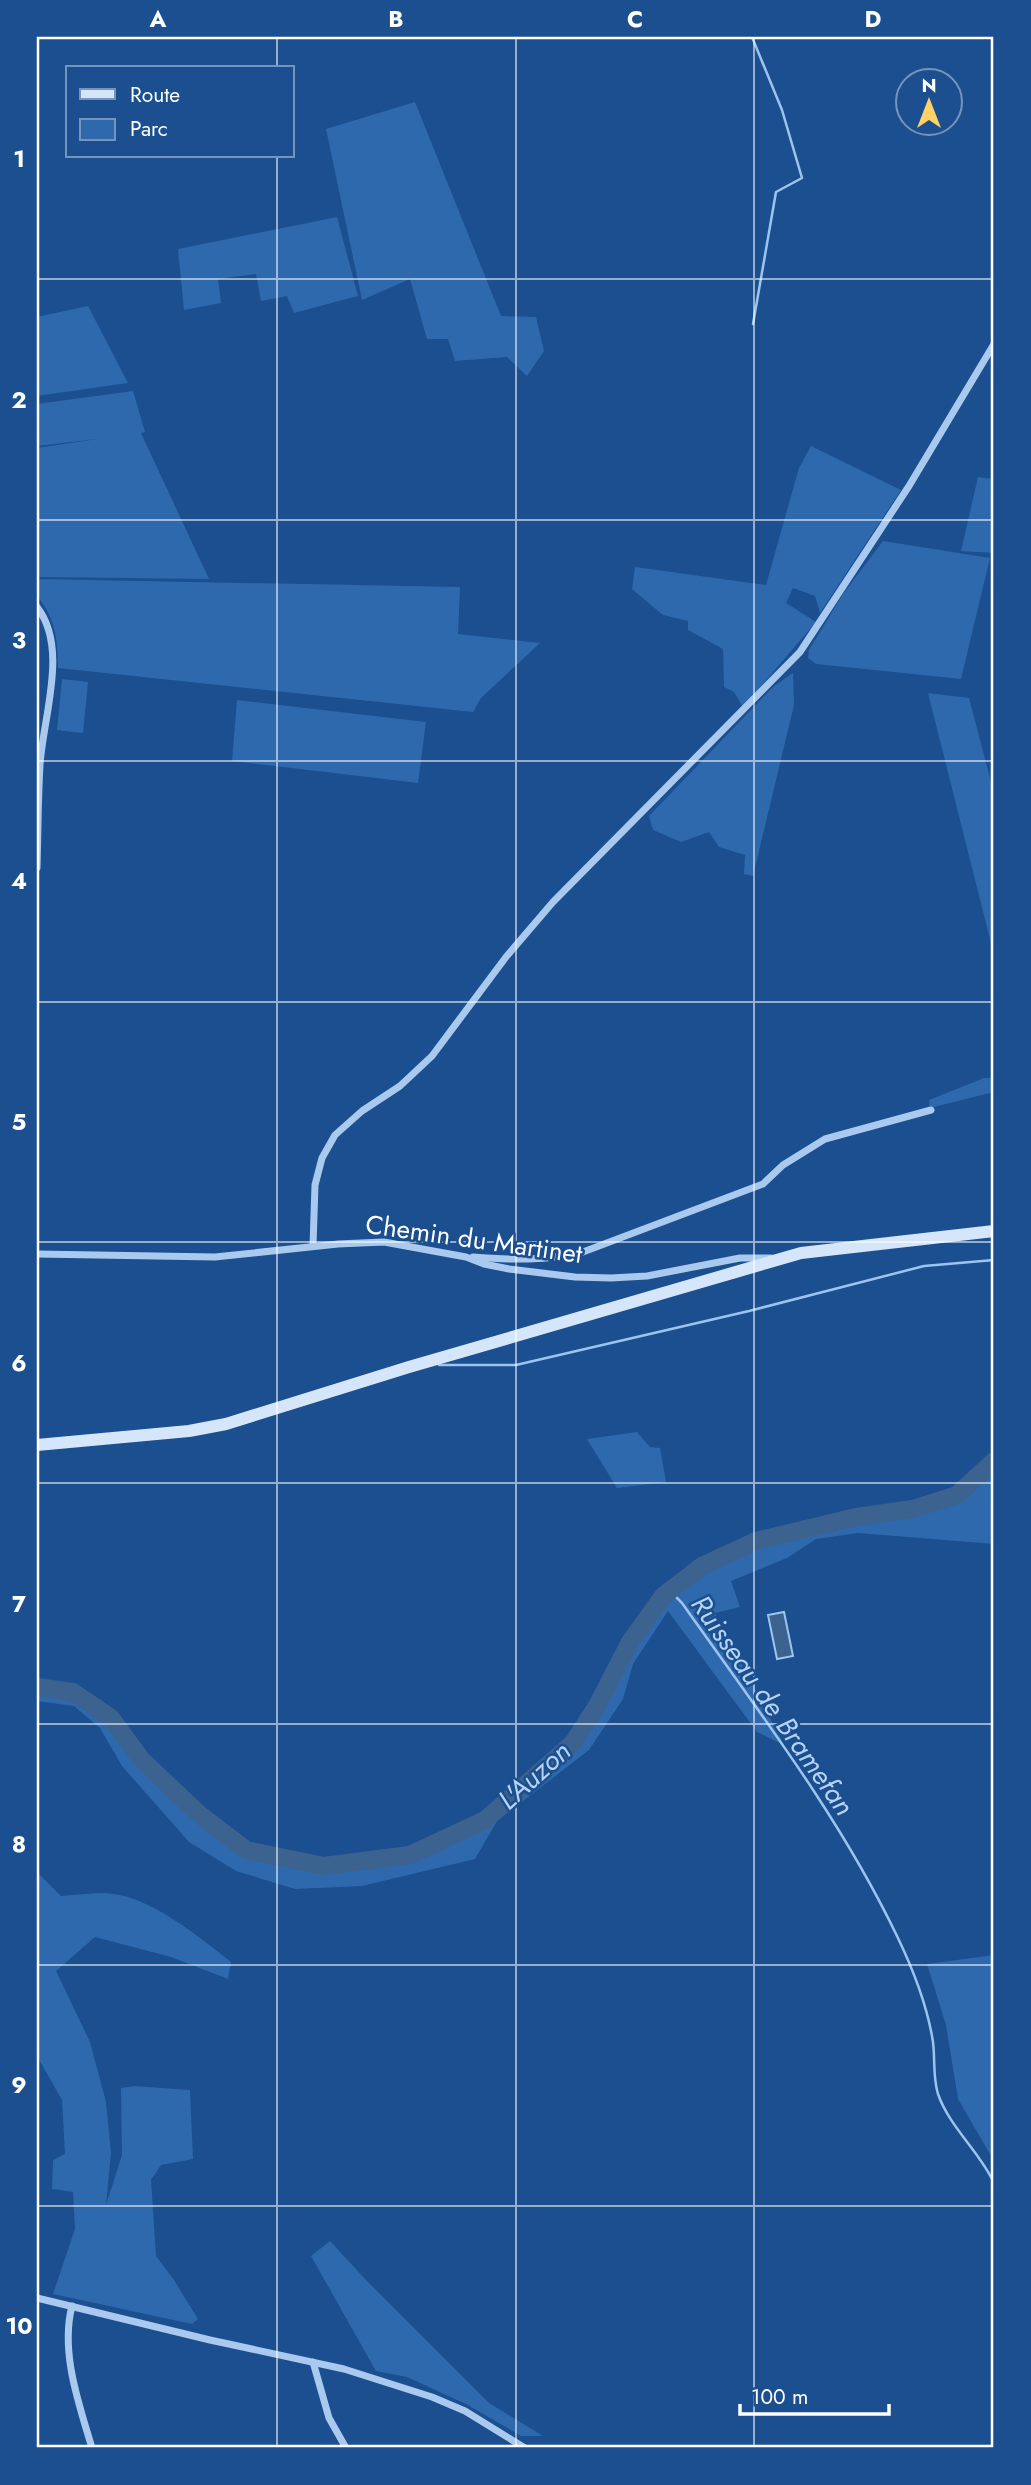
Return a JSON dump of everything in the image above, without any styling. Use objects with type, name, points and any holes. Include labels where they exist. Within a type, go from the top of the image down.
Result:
[{"type":"main road","points":[[37,1445],[189,1431],[226,1424],[409,1367],[778,1259],[828,1249],[994,1231]]},
{"type":"street","points":[[313,1246],[315,1185],[321,1158],[335,1135],[362,1111],[400,1086],[432,1056],[506,957],[552,902],[800,652],[909,486],[994,344]]},
{"type":"street","points":[[37,607],[50,630],[53,653],[40,765],[37,869]]},
{"type":"street","points":[[466,1257],[540,1259],[583,1252],[763,1184],[783,1165],[825,1139],[930,1110]]},
{"type":"street","name":"Chemin du Martinet","points":[[37,1254],[215,1256],[384,1242],[466,1257],[484,1265],[575,1277],[647,1276],[740,1258],[778,1259]]},
{"type":"street","points":[[37,2298],[344,2369],[432,2396],[465,2411],[525,2448]]},
{"type":"street","points":[[72,2306],[67,2342],[92,2448]]},
{"type":"street","points":[[313,2362],[329,2418],[346,2448]]},
{"type":"green space","points":[[415,102],[501,316],[536,317],[544,351],[527,376],[507,357],[455,361],[448,339],[427,339],[410,279],[362,300],[326,129]]},
{"type":"green space","points":[[337,217],[358,296],[294,313],[287,296],[261,301],[256,274],[218,279],[221,303],[184,310],[178,249]]},
{"type":"green space","points":[[88,306],[128,383],[37,396],[37,317]]},
{"type":"green space","points":[[133,391],[145,432],[141,433],[209,579],[37,577],[37,448],[97,439],[37,446],[37,404]]},
{"type":"green space","points":[[811,446],[901,490],[820,613],[815,596],[793,588],[786,603],[816,622],[743,707],[734,692],[724,687],[723,649],[688,630],[688,621],[663,615],[632,589],[635,567],[766,585],[799,468]]},
{"type":"green space","points":[[978,477],[994,479],[994,553],[961,551]]},
{"type":"green space","points":[[883,541],[990,558],[961,679],[816,664],[808,658],[809,650],[843,594]]},
{"type":"green space","points":[[37,579],[460,587],[458,634],[540,643],[481,698],[473,712],[58,668],[55,631],[39,598]]},
{"type":"green space","points":[[793,673],[794,705],[753,876],[744,874],[745,855],[719,847],[709,832],[681,842],[653,830],[649,816],[773,687]]},
{"type":"green space","points":[[62,679],[88,682],[83,733],[57,730]]},
{"type":"green space","points":[[928,693],[969,698],[994,793],[994,955]]},
{"type":"green space","points":[[237,700],[426,722],[418,783],[232,761]]},
{"type":"green space","points":[[984,1078],[994,1078],[994,1092],[930,1108],[929,1100]]},
{"type":"green space","points":[[637,1432],[650,1447],[660,1448],[666,1482],[617,1488],[587,1439]]},
{"type":"green space","points":[[994,1467],[994,1544],[858,1533],[816,1539],[787,1558],[731,1581],[740,1607],[715,1613],[784,1745],[757,1732],[668,1611],[633,1664],[623,1699],[589,1750],[497,1821],[475,1859],[362,1886],[295,1889],[236,1871],[189,1842],[122,1766],[100,1728],[74,1706],[37,1701],[37,1691],[72,1697],[107,1721],[141,1765],[199,1818],[246,1854],[324,1871],[411,1859],[487,1822],[576,1745],[600,1707],[633,1644],[666,1598],[706,1570],[758,1544],[858,1521],[913,1514],[957,1499]]},
{"type":"green space","points":[[37,1872],[61,1896],[104,1893],[121,1895],[155,1908],[231,1962],[228,1979],[171,1957],[95,1937],[56,1971],[90,2042],[106,2102],[111,2153],[106,2205],[122,2155],[121,2088],[134,2086],[190,2090],[193,2159],[161,2165],[151,2180],[156,2256],[198,2319],[192,2324],[53,2294],[75,2229],[73,2192],[52,2189],[53,2160],[65,2154],[62,2100],[37,2056]]},
{"type":"green space","points":[[994,1955],[994,2161],[958,2099],[946,2025],[927,1964]]},
{"type":"green space","points":[[330,2241],[489,2403],[543,2436],[521,2436],[466,2404],[407,2377],[376,2371],[311,2256]]},
{"type":"shaded area","points":[[784,1612],[793,1656],[777,1659],[768,1615]]},
{"type":"waterway","points":[[752,37],[782,110],[802,178],[776,192],[753,324]]},
{"type":"waterway","points":[[439,1365],[516,1365],[749,1311],[924,1266],[994,1260]]},
{"type":"waterway","name":"L'Auzon","points":[[37,1687],[73,1692],[111,1718],[142,1760],[199,1814],[246,1850],[324,1866],[410,1855],[485,1820],[573,1743],[598,1704],[630,1642],[663,1596],[702,1566],[756,1541],[856,1517],[913,1509],[957,1495],[994,1461]]},
{"type":"waterway","name":"Ruisseau de Bramefan","points":[[670,1591],[682,1603],[797,1766],[875,1892],[903,1948],[922,1998],[932,2036],[938,2094],[950,2118],[994,2183]]}]
